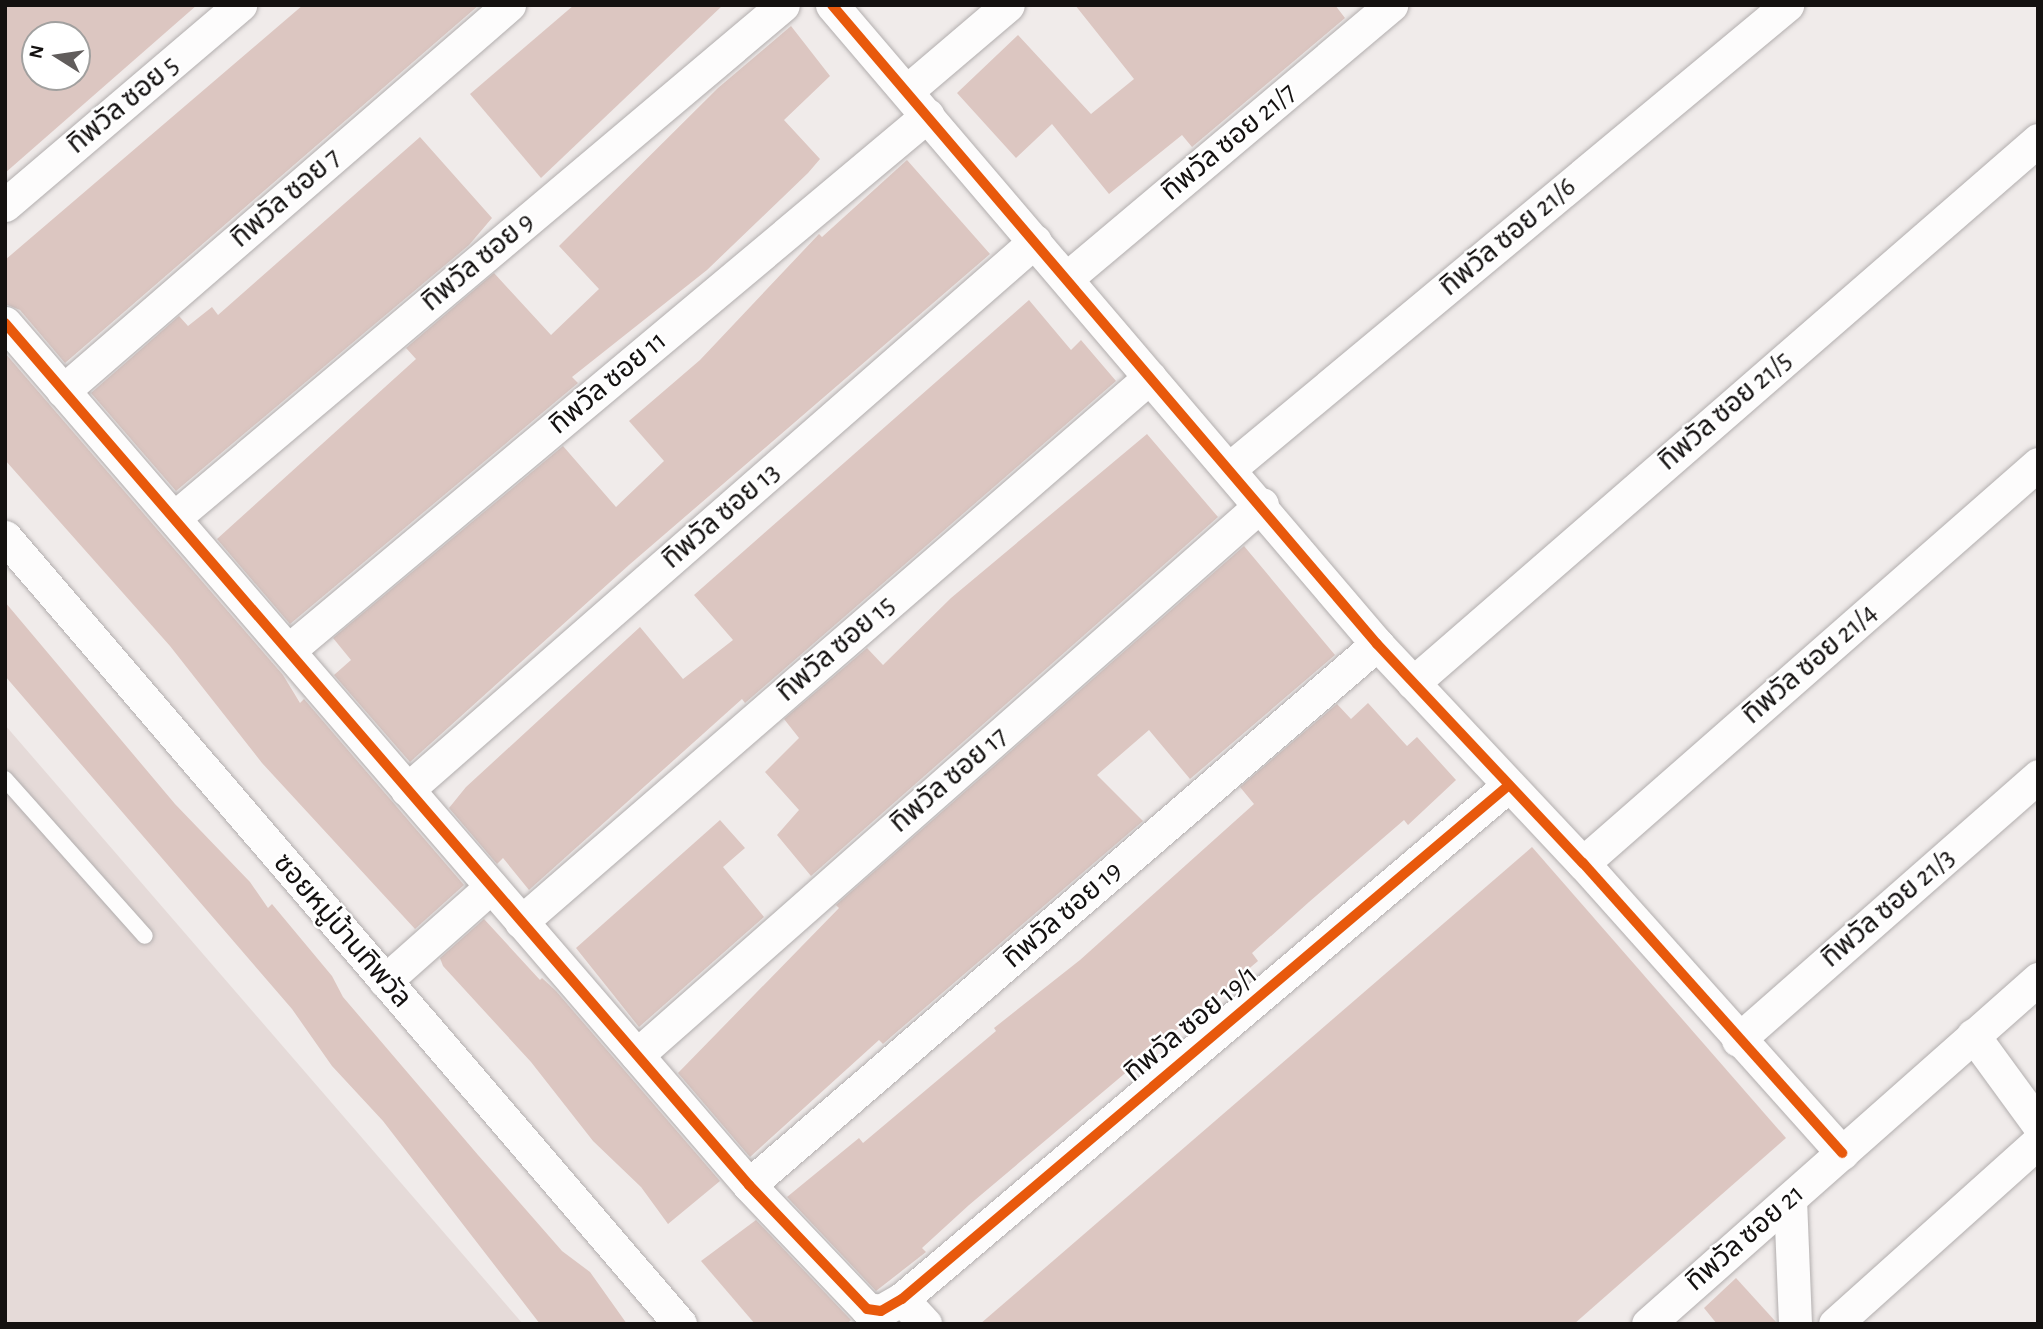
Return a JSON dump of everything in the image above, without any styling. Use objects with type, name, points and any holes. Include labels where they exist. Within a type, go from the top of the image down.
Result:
[{"type":"street","name":"ทิพวัล ซอย 5","points":[[5,205],[240,5]]},
{"type":"street","name":"ทิพวัล ซอย 7","points":[[63,391],[509,5]]},
{"type":"street","name":"ทิพวัล ซอย 9","points":[[174,518],[783,5]]},
{"type":"street","points":[[832,5],[918,102],[1229,469],[1262,504],[1377,644],[1583,863],[1738,1040],[1842,1153]]},
{"type":"street","name":"ทิพวัล ซอย 11","points":[[289,650],[918,102],[1008,5]]},
{"type":"street","name":"ทิพวัล ซอย 21/7","points":[[1067,278],[1391,5]]},
{"type":"street","name":"ทิพวัล ซอย 21/6","points":[[1229,469],[1787,5]]},
{"type":"street","name":"ทิพวัล ซอย 21/5","points":[[1413,683],[2038,140]]},
{"type":"street","name":"ทิพวัล ซอย 13","points":[[407,790],[1035,241]]},
{"type":"street","points":[[5,323],[749,1185],[853,1300],[867,1309],[881,1311],[902,1299],[925,1324]]},
{"type":"street","name":"ทิพวัล ซอย 15","points":[[522,922],[1150,377]]},
{"type":"street","name":"ทิพวัล ซอย 21/4","points":[[1583,863],[2038,464]]},
{"type":"street","name":"ทิพวัล ซอย 17","points":[[637,1055],[1262,504]]},
{"type":"street","name":"ซอยหมู่บ้านทิพวัล","points":[[5,537],[680,1324]]},
{"type":"street","name":"ทิพวัล ซอย 19","points":[[749,1185],[1377,644]]},
{"type":"street","name":"ทิพวัล ซอย 21/3","points":[[1738,1040],[2038,776]]},
{"type":"street","name":"ทิพวัล ซอย 19/1","points":[[902,1299],[1509,785]]},
{"type":"street","points":[[385,981],[491,887]]},
{"type":"street","name":"ทิพวัล ซอย 21","points":[[1648,1324],[2038,979]]},
{"type":"street","points":[[1973,1035],[2038,1124]]},
{"type":"street","points":[[1835,1324],[2038,1142]]},
{"type":"street","points":[[1790,1199],[1795,1324]]},
{"type":"lane","points":[[5,779],[145,936]]},
{"type":"shaded area","points":[[5,725],[523,1324],[5,1324]]},
{"type":"building","points":[[5,5],[197,5],[5,173]]},
{"type":"building","points":[[303,5],[479,5],[65,363],[20,310],[5,304],[5,260]]},
{"type":"building","points":[[574,5],[723,5],[541,178],[470,94]]},
{"type":"building","points":[[1075,5],[1335,5],[1345,18],[1192,147],[1182,135],[1109,194],[1052,124],[1016,158],[957,93],[1018,35],[1091,114],[1134,79]]},
{"type":"building","points":[[791,26],[830,76],[784,120],[820,159],[707,270],[572,377],[578,383],[290,624],[217,539],[416,359],[406,348],[494,273],[551,335],[599,289],[559,246],[718,88]]},
{"type":"building","points":[[420,137],[492,218],[469,245],[176,491],[91,393],[179,316],[188,326],[212,307],[218,315]]},
{"type":"building","points":[[907,160],[990,254],[629,565],[410,762],[334,675],[351,660],[333,638],[563,446],[616,507],[664,461],[629,421],[700,360],[819,234],[822,237]]},
{"type":"building","points":[[1029,300],[1071,350],[1081,340],[1116,381],[745,703],[742,699],[529,890],[503,858],[497,864],[449,808],[466,787],[640,627],[683,679],[733,640],[694,595]]},
{"type":"building","points":[[5,353],[283,675],[300,703],[304,699],[464,885],[415,929],[262,763],[170,646],[5,460]]},
{"type":"building","points":[[1147,434],[1218,517],[811,876],[777,835],[799,810],[765,772],[799,738],[784,719],[867,648],[883,665],[951,598]]},
{"type":"building","points":[[1244,546],[1335,655],[1190,779],[1149,730],[1097,775],[1143,821],[883,1044],[879,1040],[750,1157],[678,1073],[839,908],[836,905]]},
{"type":"building","points":[[5,602],[175,804],[250,882],[268,908],[272,904],[332,976],[343,997],[478,1155],[562,1251],[590,1272],[627,1324],[540,1324],[383,1121],[332,1066],[292,1009],[5,676]]},
{"type":"building","points":[[1368,703],[1407,746],[1417,737],[1456,780],[1408,825],[1404,820],[1309,902],[1252,953],[1258,961],[969,1205],[922,1248],[926,1252],[876,1291],[787,1197],[859,1138],[863,1143],[996,1031],[994,1028],[1080,960],[1254,804],[1240,787],[1337,704],[1351,719]]},
{"type":"building","points":[[720,820],[745,848],[723,867],[764,917],[639,1027],[576,948]]},
{"type":"building","points":[[1532,847],[1786,1138],[1574,1324],[980,1324]]},
{"type":"building","points":[[484,919],[540,980],[542,978],[556,991],[720,1181],[668,1224],[641,1187],[593,1141],[531,1062],[443,966],[440,958]]},
{"type":"building","points":[[756,1220],[851,1320],[847,1324],[755,1324],[701,1261]]},
{"type":"building","points":[[1736,1278],[1776,1324],[1717,1324],[1704,1308]]},
{"type":"cycle path","points":[[832,5],[1377,644],[1583,863],[1842,1153]]},
{"type":"cycle path","points":[[5,323],[749,1185],[867,1309],[881,1311],[902,1299],[1509,785]]}]
